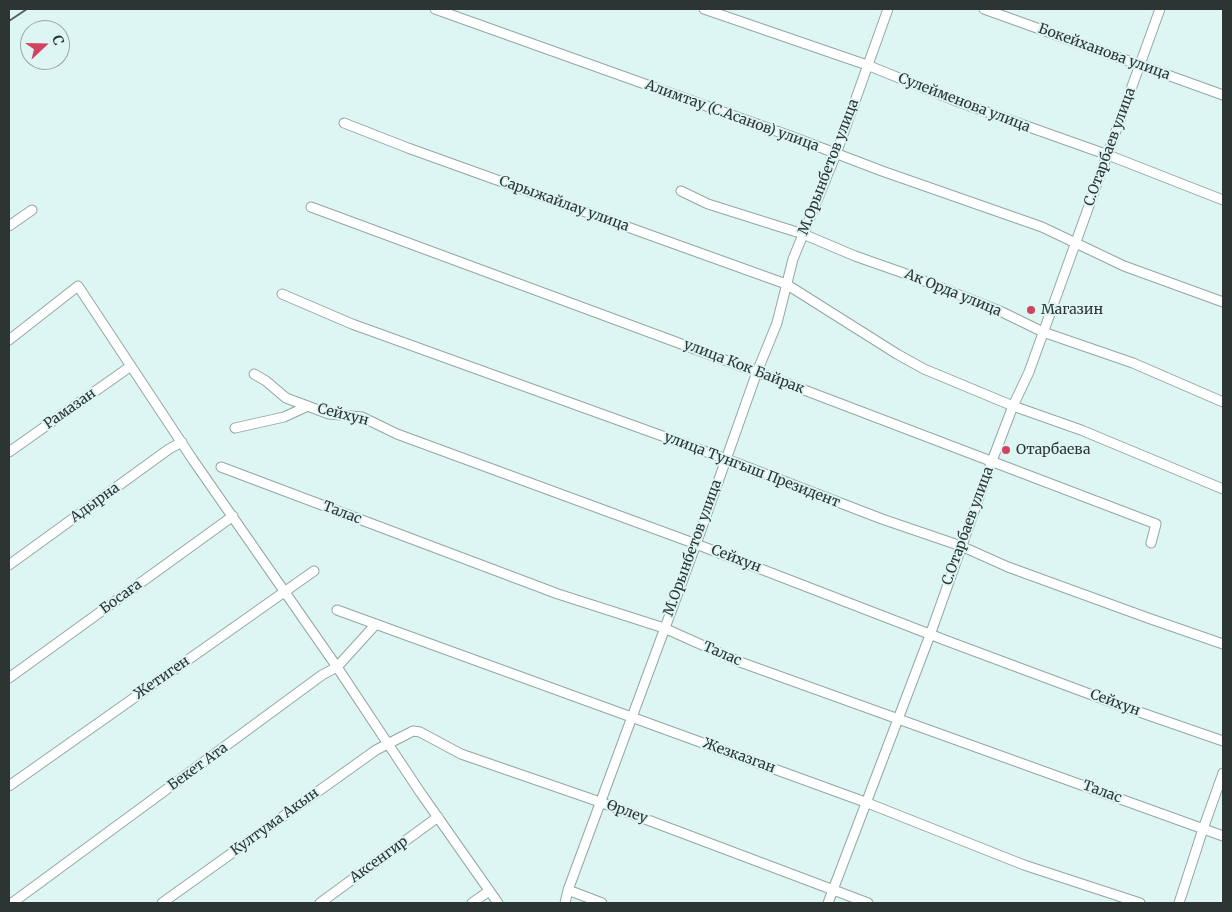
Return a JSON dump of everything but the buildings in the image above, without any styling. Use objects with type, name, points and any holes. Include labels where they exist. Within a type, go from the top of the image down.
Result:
[{"type":"street","name":"Алимтау (С.Асанов) улица","points":[[435,9],[1042,227],[1124,266],[1223,302]]},
{"type":"street","name":"Сулейменова улица","points":[[704,9],[867,65],[956,101],[1108,155],[1223,200]]},
{"type":"street","name":"М.Орынбетов улица","points":[[565,903],[568,890],[696,544],[757,372],[777,323],[793,259],[836,154],[888,9]]},
{"type":"street","name":"Бокейханова улица","points":[[984,9],[1223,95]]},
{"type":"street","name":"С.Отарбаев улица","points":[[828,903],[930,635],[992,461],[1043,332],[1160,9]]},
{"type":"street","name":"Сарыжайлау улица","points":[[344,123],[417,152],[786,284],[924,369],[1013,406],[1081,430],[1223,489]]},
{"type":"street","name":"Ак Орда улица","points":[[681,191],[708,204],[803,234],[1000,312],[1043,332],[1133,363],[1223,402]]},
{"type":"street","name":"улица Кок Байрак","points":[[312,207],[757,372],[1156,524],[1151,543]]},
{"type":"street","points":[[9,226],[32,210]]},
{"type":"street","points":[[9,340],[78,286],[193,460],[498,903]]},
{"type":"street","name":"улица Тунгыш Президент","points":[[282,294],[352,324],[726,459],[882,519],[961,546],[1008,567],[1223,644]]},
{"type":"street","name":"Рамазан","points":[[9,452],[131,366]]},
{"type":"street","name":"Сейхун","points":[[254,374],[266,381],[286,398],[329,414],[362,417],[397,434],[696,544],[930,635],[1110,702],[1223,741]]},
{"type":"street","points":[[234,428],[284,417],[308,406]]},
{"type":"street","name":"Адырна","points":[[9,565],[169,449],[182,442]]},
{"type":"street","name":"Талас","points":[[221,467],[558,594],[664,628],[740,662],[898,717],[1223,836]]},
{"type":"street","name":"Босаға","points":[[9,678],[233,516]]},
{"type":"street","name":"Жетиген","points":[[9,786],[314,571]]},
{"type":"street","name":"Жезказган","points":[[337,610],[866,802],[1024,865],[1140,903]]},
{"type":"street","name":"Бекет Ата","points":[[12,903],[306,687],[337,667],[376,624]]},
{"type":"street","name":"Өрлеу","points":[[389,744],[413,731],[420,732],[461,754],[600,802],[868,903]]},
{"type":"street","name":"Култума Акын","points":[[162,903],[376,750],[389,744]]},
{"type":"street","points":[[1179,903],[1223,773]]},
{"type":"street","name":"Аксенгир","points":[[320,903],[438,817]]},
{"type":"street","points":[[568,890],[602,903]]},
{"type":"street","points":[[472,903],[489,891]]},
{"type":"railway","points":[[9,21],[27,9]]},
{"type":"place","name":"Магазин","points":[[1031,310]]},
{"type":"place","name":"Отарбаева","points":[[1006,450]]}]
